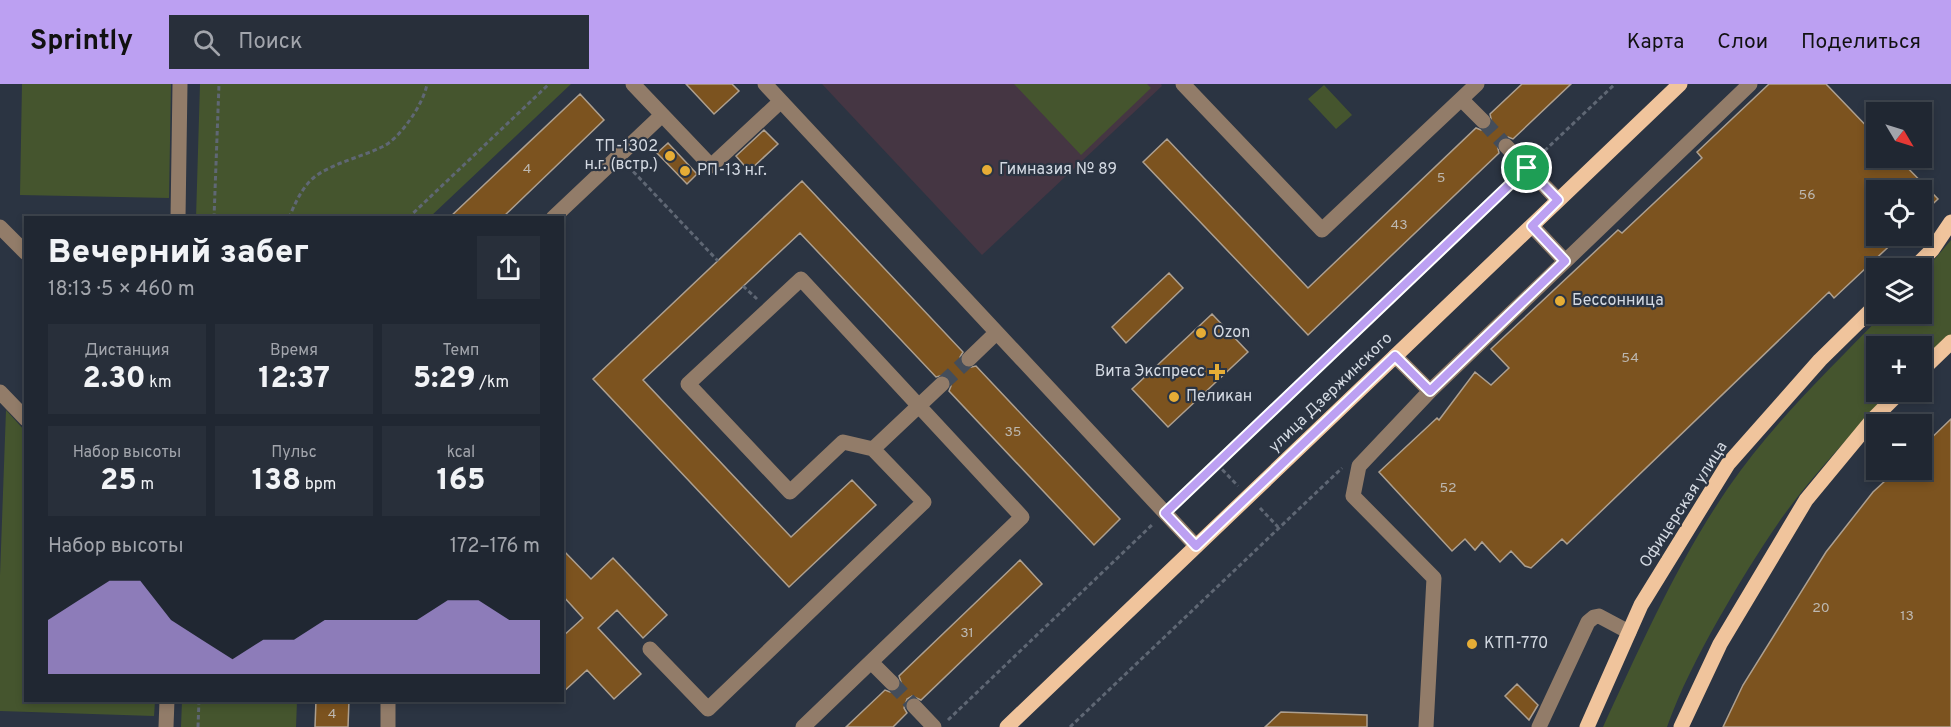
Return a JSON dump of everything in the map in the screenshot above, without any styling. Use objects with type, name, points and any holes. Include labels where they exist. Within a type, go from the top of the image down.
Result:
[{"type":"main road","name":"улица Дзержинского","points":[[1007,727],[1680,84]]},
{"type":"main road","points":[[1924,258],[1951,222]]},
{"type":"main road","name":"Офицерская улица","points":[[1587,727],[1641,605],[1728,464],[1820,360],[1866,315]]},
{"type":"main road","points":[[1932,360],[1951,342]]},
{"type":"main road","points":[[1681,727],[1720,644],[1806,500],[1873,419],[1890,402]]},
{"type":"street","points":[[178,216],[180,84]]},
{"type":"street","points":[[633,84],[711,166],[781,101]]},
{"type":"street","points":[[765,84],[1196,546]]},
{"type":"street","points":[[1183,84],[1322,230],[1477,84]]},
{"type":"street","points":[[1426,727],[1434,578],[1353,495],[1359,466],[1430,391],[1750,84]]},
{"type":"street","points":[[1461,99],[1483,121]]},
{"type":"street","points":[[555,216],[662,115]]},
{"type":"street","points":[[1506,146],[1558,200]]},
{"type":"street","points":[[1532,226],[1565,261]]},
{"type":"street","points":[[0,227],[24,251]]},
{"type":"street","points":[[650,649],[708,709],[924,502],[873,449],[843,442],[790,492],[688,384],[801,279],[1022,517],[803,727]]},
{"type":"street","points":[[969,359],[996,333]]},
{"type":"street","points":[[1395,356],[1430,391]]},
{"type":"street","points":[[873,449],[942,384]]},
{"type":"street","points":[[0,392],[24,417]]},
{"type":"street","points":[[1539,727],[1588,622],[1599,616],[1629,632]]},
{"type":"street","points":[[871,662],[892,683]]},
{"type":"street","points":[[166,727],[167,702]]},
{"type":"street","points":[[388,702],[388,727]]},
{"type":"street","points":[[914,706],[934,727]]},
{"type":"path","points":[[214,216],[219,84]]},
{"type":"path","points":[[290,216],[296,199],[315,177],[334,166],[384,147],[416,114],[427,84]]},
{"type":"path","points":[[410,216],[549,84]]},
{"type":"path","points":[[940,727],[1615,84]]},
{"type":"path","points":[[618,156],[718,261]]},
{"type":"path","points":[[1070,727],[1341,468]]},
{"type":"path","points":[[198,727],[199,702]]},
{"type":"shaded area","name":"Гимназия № 89","points":[[822,84],[1161,84],[1162,86],[982,255]]},
{"type":"green space","points":[[22,84],[171,84],[169,198],[20,195]]},
{"type":"green space","points":[[200,84],[571,84],[431,216],[196,216]]},
{"type":"green space","points":[[1014,84],[1147,84],[1151,88],[1081,155]]},
{"type":"green space","points":[[1324,85],[1352,115],[1336,129],[1308,99]]},
{"type":"green space","points":[[1951,240],[1951,335],[1932,353],[1932,336],[1866,336],[1866,402],[1883,402],[1872,414],[1866,414],[1866,420],[1820,469],[1773,531],[1718,620],[1684,686],[1667,727],[1603,727],[1676,575],[1728,488],[1782,420],[1873,324],[1932,324],[1932,262]]},
{"type":"green space","points":[[6,410],[24,430],[24,702],[155,702],[154,716],[0,711],[0,576]]},
{"type":"green space","points":[[182,702],[297,702],[296,727],[181,727]]},
{"type":"building","points":[[686,84],[732,84],[739,91],[714,114]]},
{"type":"building","points":[[1522,84],[1571,84],[1513,139],[1508,137],[1500,139],[1497,144],[1499,153],[1308,335],[1143,162],[1167,139],[1308,288],[1476,128],[1481,130],[1489,128],[1492,123],[1490,114]]},
{"type":"building","points":[[1769,84],[1826,84],[1866,126],[1866,168],[1908,168],[1919,180],[1866,180],[1866,246],[1889,246],[1877,258],[1866,258],[1866,268],[1834,298],[1829,292],[1567,544],[1562,539],[1531,568],[1525,566],[1511,551],[1500,562],[1482,542],[1475,550],[1465,539],[1452,551],[1379,472],[1437,418],[1439,420],[1475,372],[1491,385],[1509,368],[1491,349],[1618,230],[1622,233],[1702,158],[1697,152]]},
{"type":"building","points":[[580,94],[604,120],[504,216],[451,216]]},
{"type":"building","points":[[764,130],[778,144],[749,171],[736,156]]},
{"type":"building","points":[[668,143],[697,174],[687,184],[657,153]]},
{"type":"building","points":[[802,181],[963,352],[960,357],[962,365],[967,368],[976,366],[1120,519],[1094,545],[949,391],[951,386],[949,378],[944,375],[936,377],[800,233],[643,380],[791,537],[852,480],[876,505],[789,587],[593,379]]},
{"type":"building","points":[[1932,193],[1938,199],[1932,205]]},
{"type":"building","points":[[1169,273],[1183,288],[1126,343],[1112,327]]},
{"type":"building","points":[[1212,314],[1248,352],[1168,427],[1132,389]]},
{"type":"building","points":[[1951,419],[1951,727],[1723,727],[1743,685],[1826,552],[1873,492],[1886,480],[1932,480],[1932,437]]},
{"type":"building","points":[[564,551],[591,579],[613,558],[667,615],[643,638],[617,610],[598,628],[641,674],[614,699],[587,670],[564,691],[564,635],[583,618],[564,597]]},
{"type":"building","points":[[1020,560],[1042,584],[921,700],[912,696],[907,699],[904,708],[907,713],[893,727],[846,727],[885,690],[890,692],[898,690],[902,685],[899,676]]},
{"type":"building","points":[[1517,684],[1538,705],[1529,720],[1505,696]]},
{"type":"building","points":[[316,702],[349,702],[348,727],[315,727]]},
{"type":"building","points":[[1281,712],[1367,715],[1367,727],[1265,727]]},
{"type":"tunnel","points":[[1483,121],[1506,146]]},
{"type":"tunnel","points":[[942,384],[969,359]]},
{"type":"tunnel","points":[[892,683],[914,706]]},
{"type":"place","name":"ТП-1302 н.г. (встр.)","points":[[670,156]]},
{"type":"place","name":"Гимназия № 89","points":[[987,170]]},
{"type":"place","name":"РП-13 н.г.","points":[[685,171]]},
{"type":"place","name":"Бессонница","points":[[1560,301]]},
{"type":"place","name":"Ozon","points":[[1201,333]]},
{"type":"place","name":"Вита Экспресс","points":[[1217,372]]},
{"type":"place","name":"Пеликан","points":[[1174,397]]},
{"type":"place","name":"КТП-770","points":[[1472,644]]},
{"type":"route","points":[[1527,168],[1558,200],[1532,226],[1565,261],[1430,391],[1395,356],[1196,546],[1165,513],[1527,168]]}]
